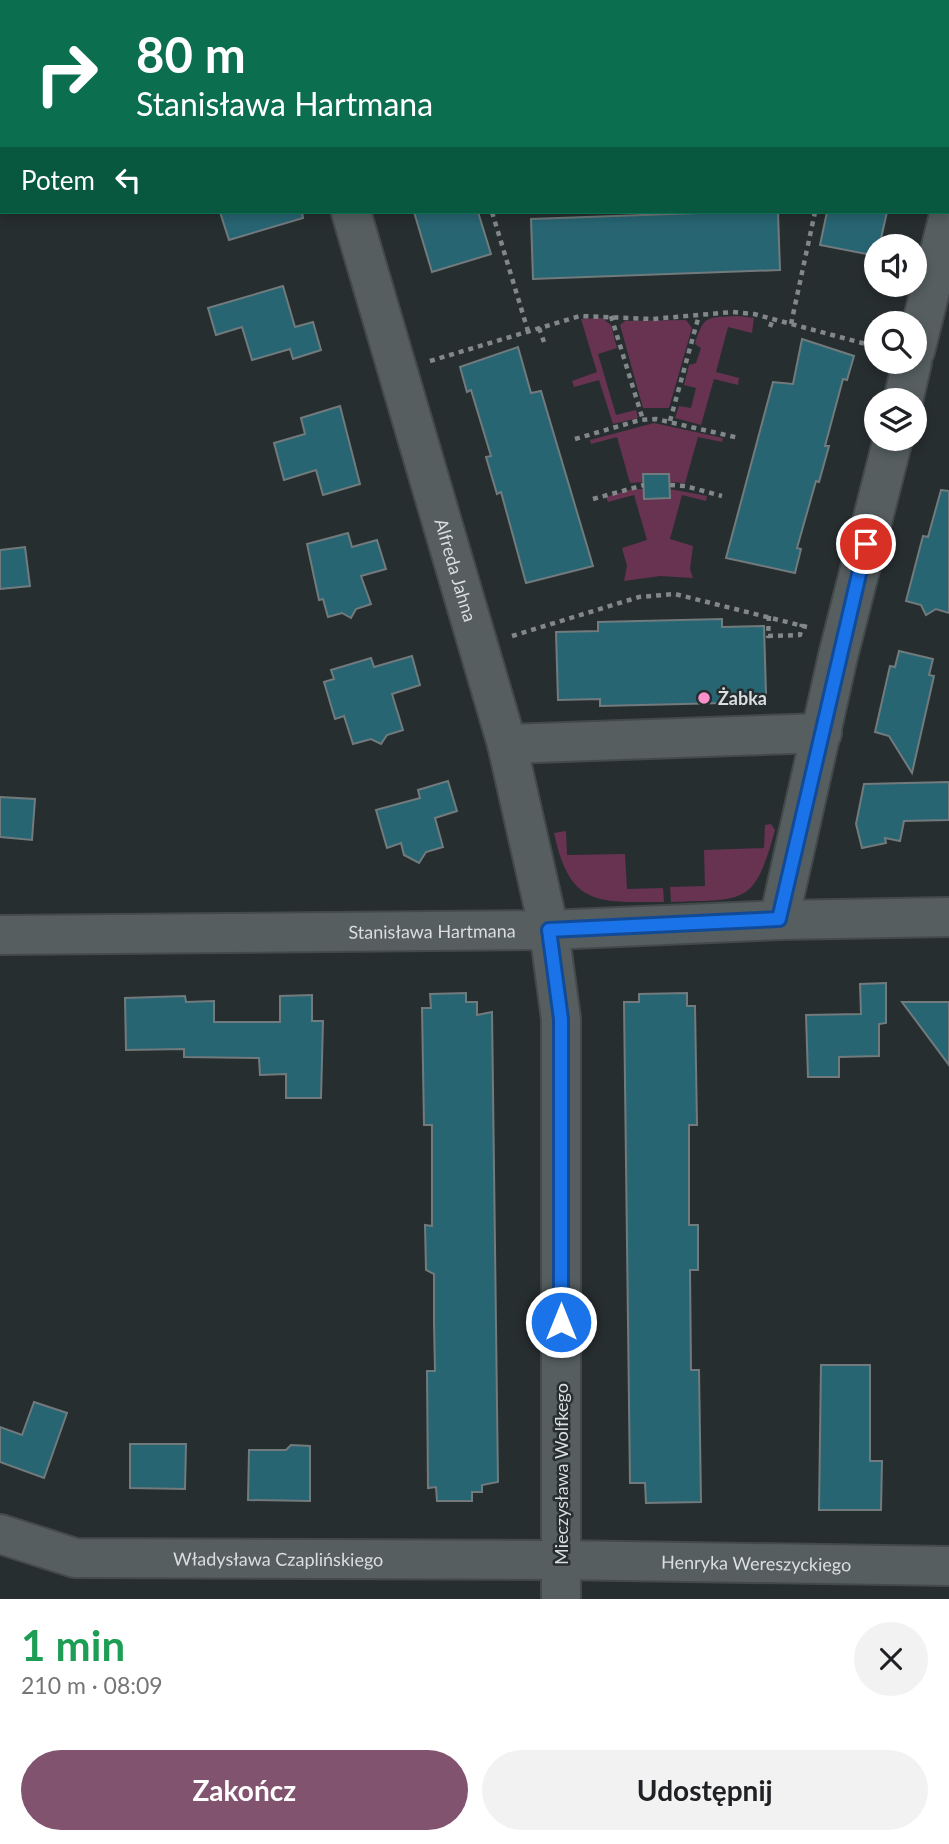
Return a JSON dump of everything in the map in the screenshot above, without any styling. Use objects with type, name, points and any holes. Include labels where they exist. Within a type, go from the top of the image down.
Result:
[{"type":"street","name":"Alfreda Jahna","points":[[352,214],[507,744],[549,930]]},
{"type":"street","points":[[925,311],[949,215]]},
{"type":"street","points":[[779,919],[838,656],[890,451]]},
{"type":"street","points":[[507,744],[822,733]]},
{"type":"street","name":"Stanisława Hartmana","points":[[0,935],[549,930],[779,919],[949,917]]},
{"type":"street","name":"Mieczysława Wolfkego","points":[[549,930],[561,1019],[561,1599]]},
{"type":"street","name":"Władysława Czaplińskiego","points":[[0,1534],[75,1558],[561,1560]]},
{"type":"street","name":"Henryka Wereszyckiego","points":[[561,1560],[949,1566]]},
{"type":"path","points":[[493,214],[528,331]]},
{"type":"path","points":[[791,324],[815,214]]},
{"type":"path","points":[[425,363],[580,316],[652,319],[733,312],[773,319],[864,344]]},
{"type":"path","points":[[670,421],[699,315]]},
{"type":"path","points":[[611,316],[643,420]]},
{"type":"path","points":[[770,327],[773,319]]},
{"type":"path","points":[[539,328],[544,342]]},
{"type":"path","points":[[575,439],[643,420],[670,421],[739,438]]},
{"type":"path","points":[[593,499],[643,485]]},
{"type":"path","points":[[670,485],[685,486],[722,496]]},
{"type":"path","points":[[503,640],[639,597],[675,594],[814,629]]},
{"type":"path","points":[[769,616],[768,636],[800,635],[802,624]]},
{"type":"shaded area","points":[[738,316],[754,318],[752,333],[728,327],[716,372],[739,378],[738,385],[714,379],[701,425],[675,418],[679,406],[691,408],[696,388],[684,385],[689,365],[696,363],[701,348],[695,344],[701,327],[709,319]]},
{"type":"shaded area","points":[[602,318],[611,325],[617,348],[598,354],[616,415],[636,410],[638,418],[613,424],[599,380],[574,387],[572,381],[597,372],[581,319]]},
{"type":"shaded area","points":[[686,320],[692,328],[669,408],[643,408],[620,325],[625,321]]},
{"type":"shaded area","points":[[654,423],[723,438],[722,442],[698,437],[685,483],[670,482],[669,474],[644,474],[644,482],[630,483],[617,437],[591,444],[590,440]]},
{"type":"shaded area","points":[[632,489],[644,489],[644,499],[669,498],[670,489],[707,496],[706,501],[682,495],[670,539],[693,546],[690,569],[693,578],[660,576],[624,581],[627,566],[622,548],[647,540],[634,495],[608,502],[606,497]]},
{"type":"shaded area","points":[[771,824],[775,830],[768,855],[753,885],[731,898],[671,902],[670,887],[705,886],[704,850],[764,848],[765,825]]},
{"type":"shaded area","points":[[566,831],[567,855],[625,854],[627,889],[663,888],[664,902],[604,900],[578,887],[561,857],[554,833]]},
{"type":"building","points":[[221,214],[302,214],[303,218],[229,240]]},
{"type":"building","points":[[415,214],[479,214],[491,254],[432,272]]},
{"type":"building","points":[[671,214],[778,214],[780,270],[533,279],[531,219]]},
{"type":"building","points":[[827,214],[887,214],[882,234],[864,234],[864,253],[820,245]]},
{"type":"building","points":[[283,286],[295,327],[313,322],[321,350],[293,359],[290,349],[252,360],[242,327],[216,335],[208,308]]},
{"type":"building","points":[[802,339],[854,356],[847,380],[843,379],[825,446],[829,446],[797,548],[801,549],[795,573],[726,558],[773,382],[793,384]]},
{"type":"building","points":[[518,347],[531,393],[541,391],[593,566],[526,583],[501,492],[497,494],[486,457],[491,456],[471,390],[467,392],[460,367]]},
{"type":"building","points":[[340,406],[360,484],[323,495],[316,470],[284,480],[274,443],[305,434],[301,418]]},
{"type":"building","points":[[643,474],[669,474],[670,498],[644,499]]},
{"type":"building","points":[[941,490],[949,491],[949,613],[936,609],[926,615],[921,605],[906,601],[923,536],[928,537]]},
{"type":"building","points":[[348,533],[352,547],[377,540],[386,569],[361,576],[371,604],[356,609],[351,618],[342,613],[328,617],[323,599],[319,600],[307,544]]},
{"type":"building","points":[[25,547],[30,586],[0,589],[0,550]]},
{"type":"building","points":[[722,619],[722,627],[764,626],[766,694],[724,696],[724,703],[600,706],[600,699],[558,700],[556,632],[598,631],[598,622]]},
{"type":"building","points":[[899,651],[933,659],[929,675],[934,676],[912,773],[889,736],[875,732],[890,666],[895,667]]},
{"type":"building","points":[[412,656],[420,685],[392,694],[403,730],[387,735],[381,744],[371,739],[353,744],[344,716],[335,719],[324,682],[334,679],[331,670],[371,658],[374,667]]},
{"type":"building","points":[[448,781],[457,811],[435,818],[443,847],[426,852],[419,863],[404,855],[401,843],[387,848],[376,810],[420,798],[418,790]]},
{"type":"building","points":[[949,782],[949,820],[904,821],[900,841],[885,838],[886,843],[862,848],[856,824],[864,784]]},
{"type":"building","points":[[0,797],[35,799],[32,840],[0,837]]},
{"type":"building","points":[[886,983],[886,1023],[879,1024],[879,1056],[839,1057],[839,1077],[808,1077],[806,1015],[861,1014],[860,984]]},
{"type":"building","points":[[466,993],[466,1002],[477,1002],[477,1015],[492,1012],[498,1482],[482,1485],[482,1492],[472,1492],[472,1501],[437,1501],[436,1487],[428,1488],[427,1371],[435,1371],[434,1274],[426,1270],[425,1225],[432,1226],[432,1125],[424,1125],[422,1008],[431,1008],[430,994]]},
{"type":"building","points":[[687,993],[687,1006],[695,1006],[697,1125],[689,1125],[689,1225],[698,1225],[698,1270],[690,1270],[691,1370],[699,1370],[701,1502],[646,1503],[645,1483],[630,1483],[624,1002],[639,1002],[639,994]]},
{"type":"building","points":[[312,995],[312,1021],[323,1021],[321,1098],[286,1098],[286,1074],[260,1075],[259,1058],[184,1057],[184,1049],[126,1050],[125,998],[185,996],[186,1002],[214,1001],[214,1022],[280,1022],[280,996]]},
{"type":"building","points":[[902,1002],[949,1002],[949,1065]]},
{"type":"building","points":[[821,1365],[870,1365],[870,1461],[882,1461],[881,1510],[819,1510]]},
{"type":"building","points":[[34,1402],[67,1413],[44,1478],[0,1462],[0,1427],[22,1435]]},
{"type":"building","points":[[130,1444],[186,1444],[185,1489],[130,1488]]},
{"type":"building","points":[[291,1445],[310,1446],[310,1501],[248,1500],[249,1450],[286,1450]]},
{"type":"place","name":"Żabka","points":[[704,698]]},
{"type":"route","points":[[561,1322],[561,1019],[549,930],[779,919],[866,544]]}]
